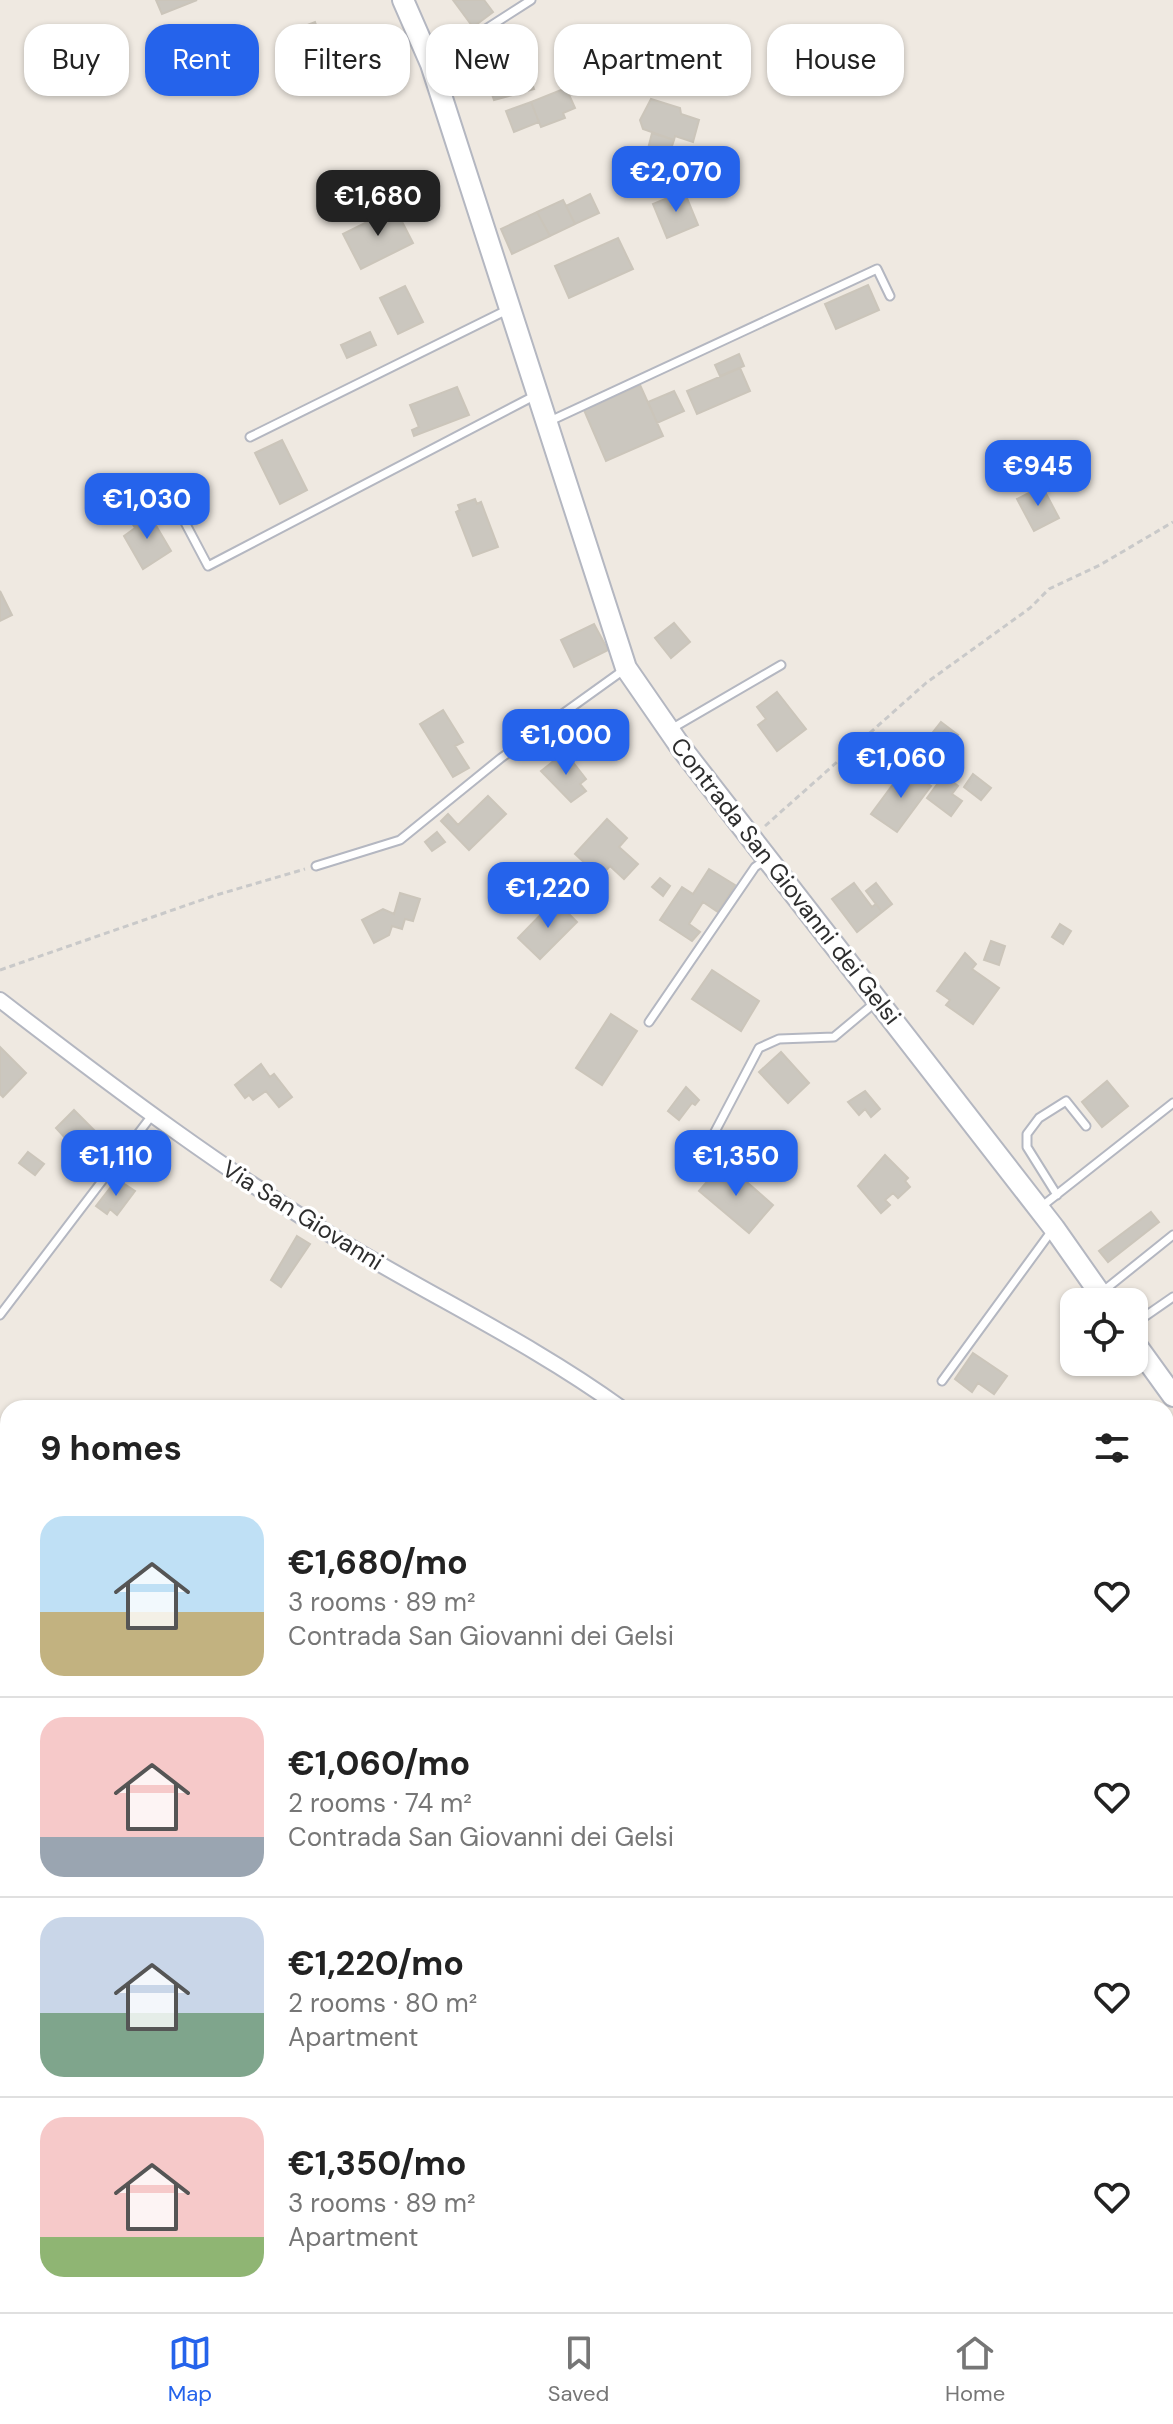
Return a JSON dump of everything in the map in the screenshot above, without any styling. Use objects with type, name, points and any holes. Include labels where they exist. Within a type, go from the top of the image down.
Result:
[{"type":"main road","name":"Contrada San Giovanni dei Gelsi","points":[[410,2],[426,49]]},
{"type":"main road","name":"Contrada San Giovanni dei Gelsi","points":[[441,96],[626,668],[751,839],[1054,1228],[1096,1288]]},
{"type":"main road","points":[[1148,1361],[1173,1396]]},
{"type":"street","name":"Via San Giovanni","points":[[0,1000],[258,1190],[354,1249],[573,1373],[610,1400]]},
{"type":"lane","points":[[494,24],[531,0]]},
{"type":"lane","points":[[548,422],[877,269],[890,296]]},
{"type":"lane","points":[[250,437],[511,308]]},
{"type":"lane","points":[[160,509],[180,513],[208,566],[539,393]]},
{"type":"lane","points":[[669,730],[781,665]]},
{"type":"lane","points":[[316,866],[400,840],[501,758],[626,668]]},
{"type":"lane","points":[[649,1022],[755,867],[767,859]]},
{"type":"lane","points":[[698,1164],[759,1048],[779,1039],[834,1037],[878,1000]]},
{"type":"lane","points":[[1057,1195],[1027,1147],[1027,1134],[1039,1118],[1066,1101],[1086,1126]]},
{"type":"lane","points":[[1039,1209],[1173,1103]]},
{"type":"lane","points":[[0,1315],[153,1114]]},
{"type":"lane","points":[[942,1381],[1054,1228]]},
{"type":"lane","points":[[1114,1288],[1173,1235]]},
{"type":"lane","points":[[1148,1314],[1173,1297]]},
{"type":"path","points":[[751,839],[822,772],[926,683],[1030,608],[1049,589],[1100,565],[1173,522]]},
{"type":"path","points":[[0,970],[213,896],[316,866]]},
{"type":"building","points":[[156,0],[197,0],[162,14]]},
{"type":"building","points":[[453,0],[484,0],[493,12],[477,24],[471,24]]},
{"type":"building","points":[[554,93],[554,96],[570,96],[575,108],[563,113],[565,118],[541,127],[531,102]]},
{"type":"building","points":[[651,99],[680,108],[681,114],[699,120],[693,142],[675,136],[674,140],[643,129],[640,120]]},
{"type":"building","points":[[531,102],[539,122],[514,132],[506,111]]},
{"type":"building","points":[[652,133],[674,140],[667,161],[647,153]]},
{"type":"building","points":[[647,153],[667,161],[671,170],[632,190],[621,167]]},
{"type":"building","points":[[684,191],[698,225],[667,238],[653,204]]},
{"type":"building","points":[[590,194],[599,213],[575,224],[566,206]]},
{"type":"building","points":[[563,200],[575,224],[550,236],[537,212]]},
{"type":"building","points":[[395,208],[413,243],[361,269],[343,234]]},
{"type":"building","points":[[537,212],[550,236],[512,254],[501,229]]},
{"type":"building","points":[[618,238],[633,269],[569,298],[555,266]]},
{"type":"building","points":[[868,285],[879,310],[836,329],[825,304]]},
{"type":"building","points":[[405,286],[423,322],[398,334],[380,298]]},
{"type":"building","points":[[370,332],[376,345],[347,358],[341,345]]},
{"type":"building","points":[[739,354],[744,366],[720,376],[715,365]]},
{"type":"building","points":[[740,368],[750,391],[697,414],[687,391]]},
{"type":"building","points":[[640,385],[663,436],[606,461],[584,410]]},
{"type":"building","points":[[457,387],[469,415],[414,436],[412,430],[419,427],[410,405]]},
{"type":"building","points":[[674,391],[684,411],[657,423],[648,402]]},
{"type":"building","points":[[282,440],[307,490],[280,504],[255,453]]},
{"type":"building","points":[[1042,486],[1059,518],[1034,531],[1017,499]]},
{"type":"building","points":[[475,499],[477,504],[481,502],[498,547],[473,556],[456,512],[460,510],[458,505]]},
{"type":"building","points":[[148,512],[171,551],[143,569],[124,536],[135,528],[132,523]]},
{"type":"building","points":[[0,591],[12,615],[0,621]]},
{"type":"building","points":[[674,623],[690,642],[671,658],[655,638]]},
{"type":"building","points":[[594,624],[608,650],[574,667],[561,640]]},
{"type":"building","points":[[777,692],[806,729],[777,751],[758,725],[766,719],[757,707]]},
{"type":"building","points":[[443,710],[463,742],[455,746],[469,768],[453,777],[420,724]]},
{"type":"building","points":[[941,722],[958,735],[943,755],[926,741]]},
{"type":"building","points":[[565,752],[586,779],[580,784],[586,791],[571,802],[541,771]]},
{"type":"building","points":[[905,768],[931,786],[897,832],[871,814]]},
{"type":"building","points":[[973,774],[991,788],[981,800],[964,787]]},
{"type":"building","points":[[944,775],[958,786],[952,794],[962,801],[951,816],[927,798]]},
{"type":"building","points":[[488,796],[506,814],[469,850],[441,821],[448,814],[458,825]]},
{"type":"building","points":[[607,819],[627,838],[619,847],[638,864],[624,879],[610,866],[600,877],[575,854]]},
{"type":"building","points":[[437,832],[445,842],[432,851],[425,842]]},
{"type":"building","points":[[709,869],[735,885],[718,912],[703,902],[689,924],[700,932],[692,941],[660,920],[682,887],[693,894]]},
{"type":"building","points":[[660,878],[670,886],[663,896],[652,887]]},
{"type":"building","points":[[854,883],[872,907],[876,904],[882,912],[857,932],[832,899]]},
{"type":"building","points":[[876,883],[892,904],[882,912],[866,891]]},
{"type":"building","points":[[400,893],[420,899],[413,921],[405,919],[402,929],[392,926],[389,935],[374,943],[362,920],[383,909],[394,914]]},
{"type":"building","points":[[555,900],[577,922],[540,959],[518,938]]},
{"type":"building","points":[[1060,924],[1071,931],[1063,944],[1052,937]]},
{"type":"building","points":[[991,941],[1005,946],[999,965],[984,960]]},
{"type":"building","points":[[965,953],[976,964],[972,969],[999,988],[973,1024],[946,1005],[950,1000],[937,991]]},
{"type":"building","points":[[712,970],[759,1001],[741,1031],[692,999]]},
{"type":"building","points":[[611,1014],[637,1031],[602,1085],[576,1068]]},
{"type":"building","points":[[0,1047],[26,1073],[3,1097],[0,1094]]},
{"type":"building","points":[[781,1052],[809,1083],[788,1103],[759,1072]]},
{"type":"building","points":[[261,1064],[270,1077],[274,1074],[292,1097],[279,1107],[266,1091],[253,1100],[249,1095],[245,1098],[235,1085]]},
{"type":"building","points":[[1107,1081],[1128,1106],[1102,1127],[1082,1102]]},
{"type":"building","points":[[686,1087],[699,1100],[695,1105],[692,1103],[679,1120],[668,1111]]},
{"type":"building","points":[[865,1091],[880,1109],[871,1117],[865,1109],[859,1115],[848,1102]]},
{"type":"building","points":[[74,1110],[103,1139],[91,1151],[87,1146],[79,1153],[56,1128]]},
{"type":"building","points":[[28,1152],[44,1164],[35,1175],[19,1163]]},
{"type":"building","points":[[885,1155],[908,1178],[905,1181],[910,1187],[898,1198],[893,1193],[885,1200],[890,1205],[881,1213],[858,1186]]},
{"type":"building","points":[[724,1162],[773,1205],[749,1233],[699,1191]]},
{"type":"building","points":[[117,1179],[135,1191],[117,1215],[110,1209],[107,1214],[96,1206]]},
{"type":"building","points":[[1151,1212],[1159,1222],[1108,1262],[1099,1251]]},
{"type":"building","points":[[297,1236],[310,1244],[281,1287],[271,1280]]},
{"type":"building","points":[[973,1353],[1007,1376],[994,1394],[978,1383],[972,1392],[955,1379]]}]
